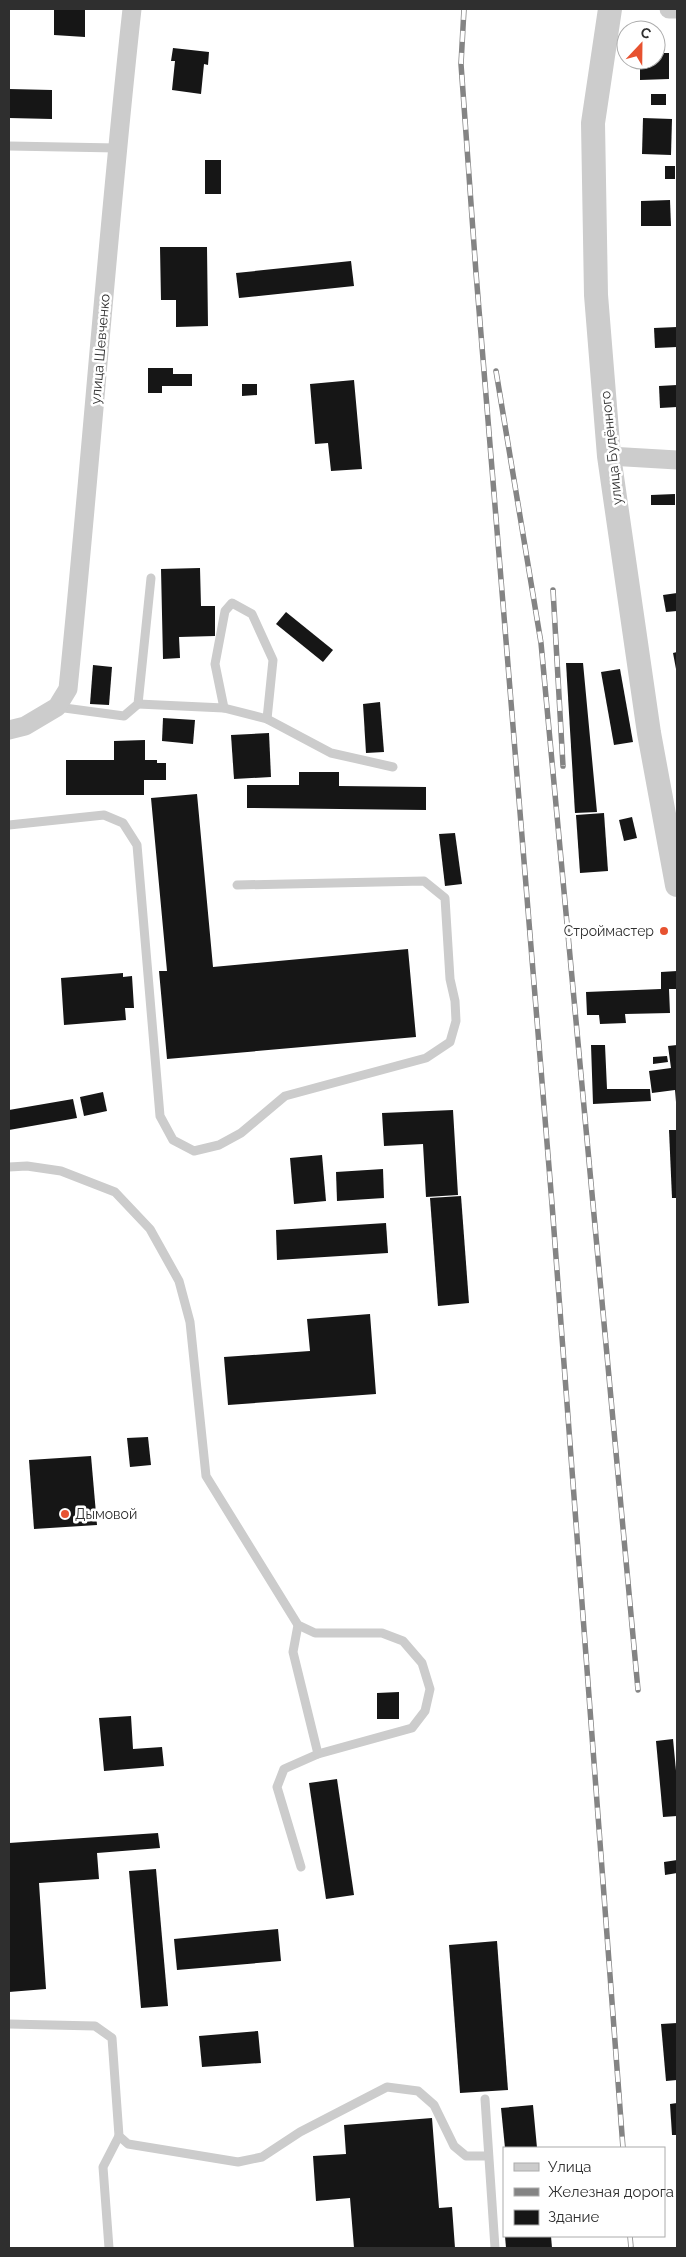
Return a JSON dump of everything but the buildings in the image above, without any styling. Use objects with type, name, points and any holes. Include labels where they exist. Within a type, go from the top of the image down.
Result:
[{"type":"street","name":"улица Шевченко","points":[[57,707],[68,689],[117,148],[132,9]]},
{"type":"street","name":"улица Будённого","points":[[610,9],[594,123],[596,294],[609,456],[649,734],[677,885]]},
{"type":"street","points":[[669,9],[677,9]]},
{"type":"street","points":[[609,456],[677,460]]},
{"type":"street","points":[[9,730],[25,726],[57,707]]},
{"type":"lane","points":[[9,146],[117,148]]},
{"type":"lane","points":[[138,704],[151,578]]},
{"type":"lane","points":[[224,708],[215,664],[225,611],[232,603],[252,614],[273,660],[267,719]]},
{"type":"lane","points":[[57,707],[124,716],[138,704],[224,708],[267,719],[331,752],[393,766]]},
{"type":"lane","points":[[9,825],[104,815],[123,823],[137,845],[160,1116],[173,1140],[194,1151],[219,1145],[242,1133],[285,1096],[426,1058],[450,1042],[456,1021],[455,1001],[450,979],[445,898],[424,881],[237,886]]},
{"type":"lane","points":[[9,1167],[27,1166],[61,1171],[115,1192],[150,1229],[179,1281],[190,1322],[206,1476],[298,1625],[314,1632],[382,1633],[403,1641],[422,1663],[430,1689],[425,1711],[412,1728],[318,1754],[284,1768],[277,1787],[301,1867]]},
{"type":"lane","points":[[298,1625],[293,1652],[318,1754]]},
{"type":"lane","points":[[9,2024],[95,2026],[112,2038],[119,2136],[103,2167],[109,2248]]},
{"type":"lane","points":[[119,2136],[128,2144],[238,2162],[262,2157],[300,2132],[387,2087],[418,2091],[434,2105],[454,2146],[466,2156],[488,2156]]},
{"type":"lane","points":[[485,2099],[495,2248]]},
{"type":"railway","points":[[464,9],[461,64],[476,273],[552,1204],[623,2147]]},
{"type":"railway","points":[[496,371],[541,643],[638,1690]]},
{"type":"railway","points":[[553,590],[563,766]]},
{"type":"railway","points":[[630,2237],[631,2248]]},
{"type":"place","name":"Строймастер","points":[[664,931]]},
{"type":"place","name":"Дымовой","points":[[65,1514]]}]
